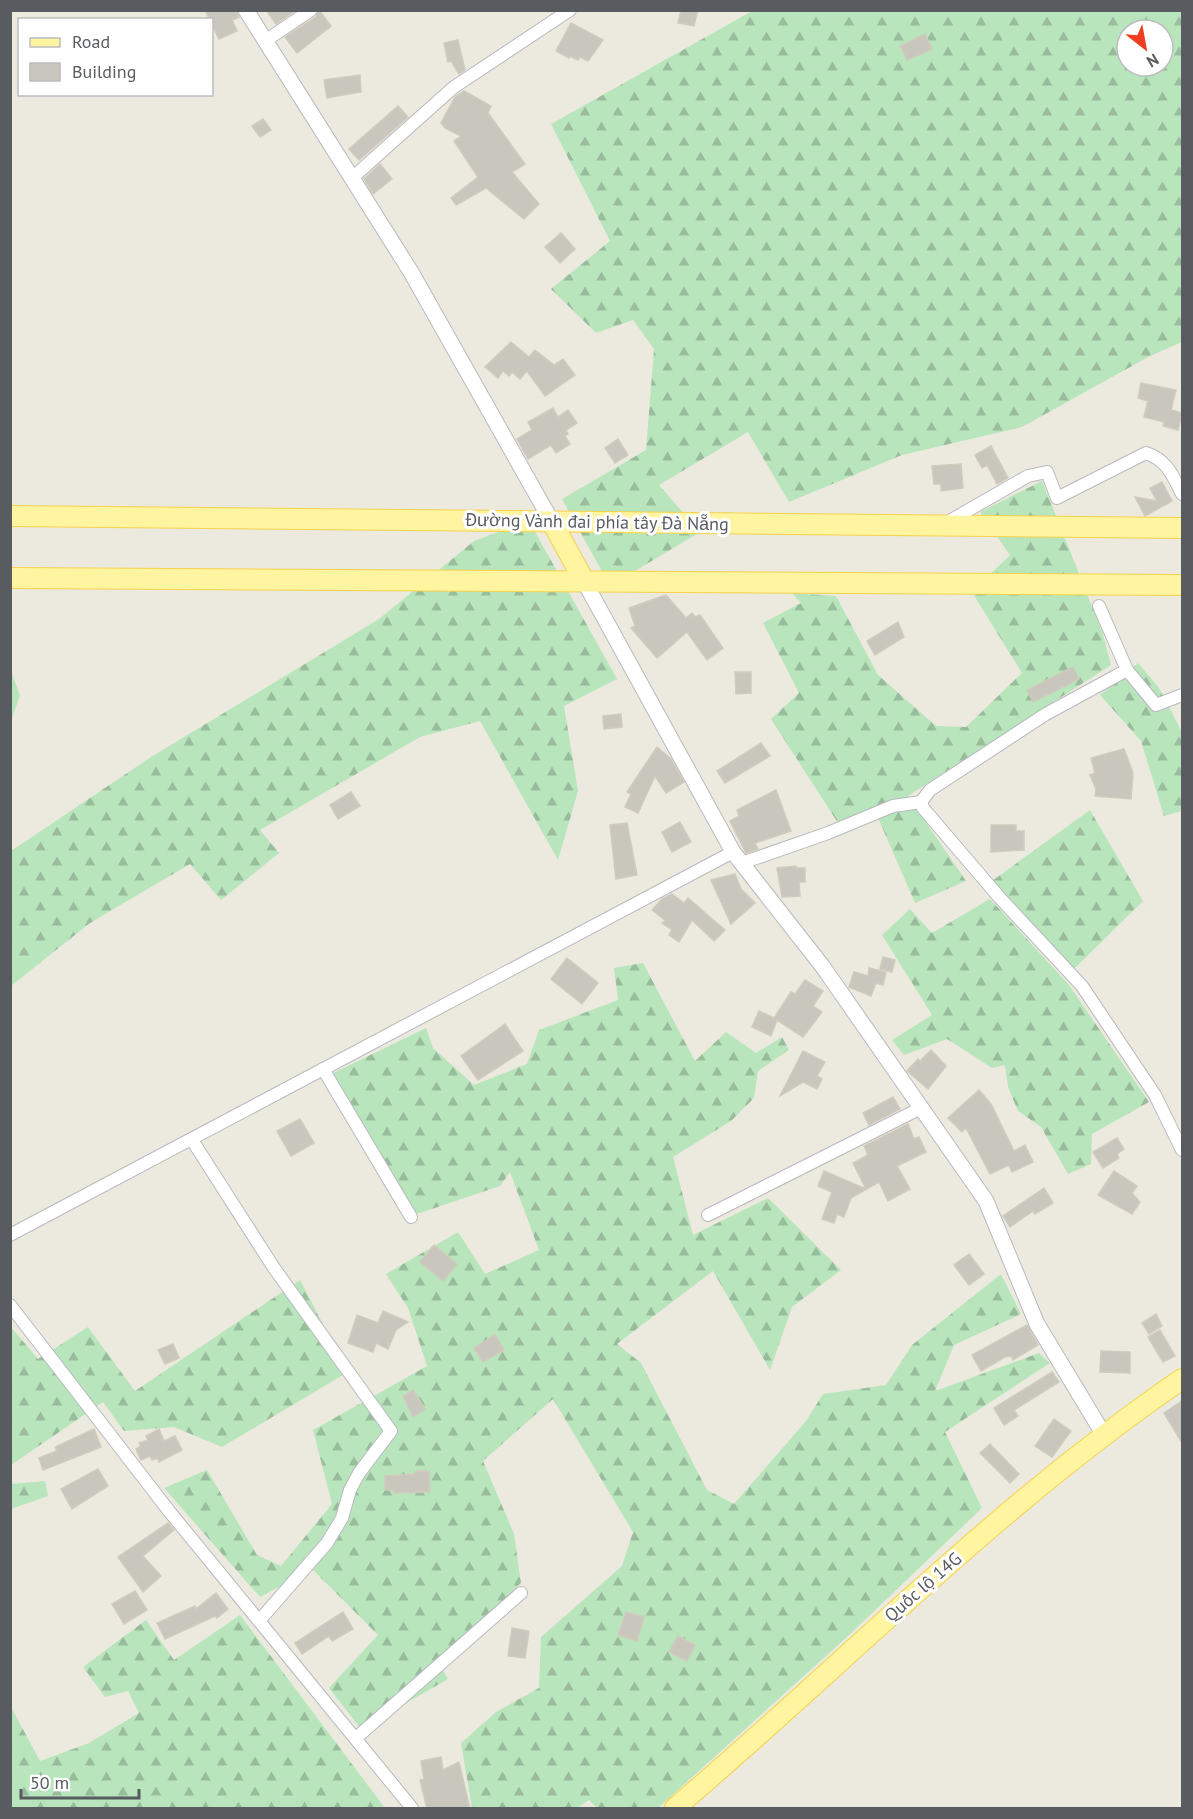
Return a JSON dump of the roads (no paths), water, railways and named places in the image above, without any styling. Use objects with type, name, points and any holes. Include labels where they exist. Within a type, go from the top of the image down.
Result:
[{"type":"main road","name":"Đường Vành đai phía tây Đà Nẵng","points":[[10,516],[1182,528]]},
{"type":"main road","points":[[552,522],[584,581]]},
{"type":"main road","points":[[10,578],[1182,585]]},
{"type":"main road","name":"Quốc lộ 14G","points":[[675,1809],[845,1654],[1104,1435],[1182,1379]]},
{"type":"street","points":[[246,10],[411,272],[552,522]]},
{"type":"street","points":[[266,41],[311,10]]},
{"type":"street","points":[[352,178],[454,87],[570,10]]},
{"type":"street","points":[[941,526],[1028,476],[1047,472],[1057,498],[1146,453],[1158,457],[1168,467],[1182,494]]},
{"type":"street","points":[[584,581],[737,857],[823,967],[986,1201],[1037,1324],[1104,1435]]},
{"type":"street","points":[[1099,606],[1127,670],[1156,705],[1182,694]]},
{"type":"street","points":[[10,1235],[323,1069],[737,857],[828,833],[893,806],[921,802],[930,790],[1046,714],[1127,670]]},
{"type":"street","points":[[921,802],[923,808],[999,897],[1082,986],[1155,1095],[1182,1150]]},
{"type":"street","points":[[323,1069],[411,1217]]},
{"type":"street","points":[[708,1215],[921,1108]]},
{"type":"street","points":[[192,1140],[274,1268],[391,1431],[359,1473],[350,1490],[342,1518],[327,1543],[259,1621]]},
{"type":"street","points":[[10,1305],[162,1502],[412,1809]]},
{"type":"street","points":[[356,1738],[521,1593]]}]
